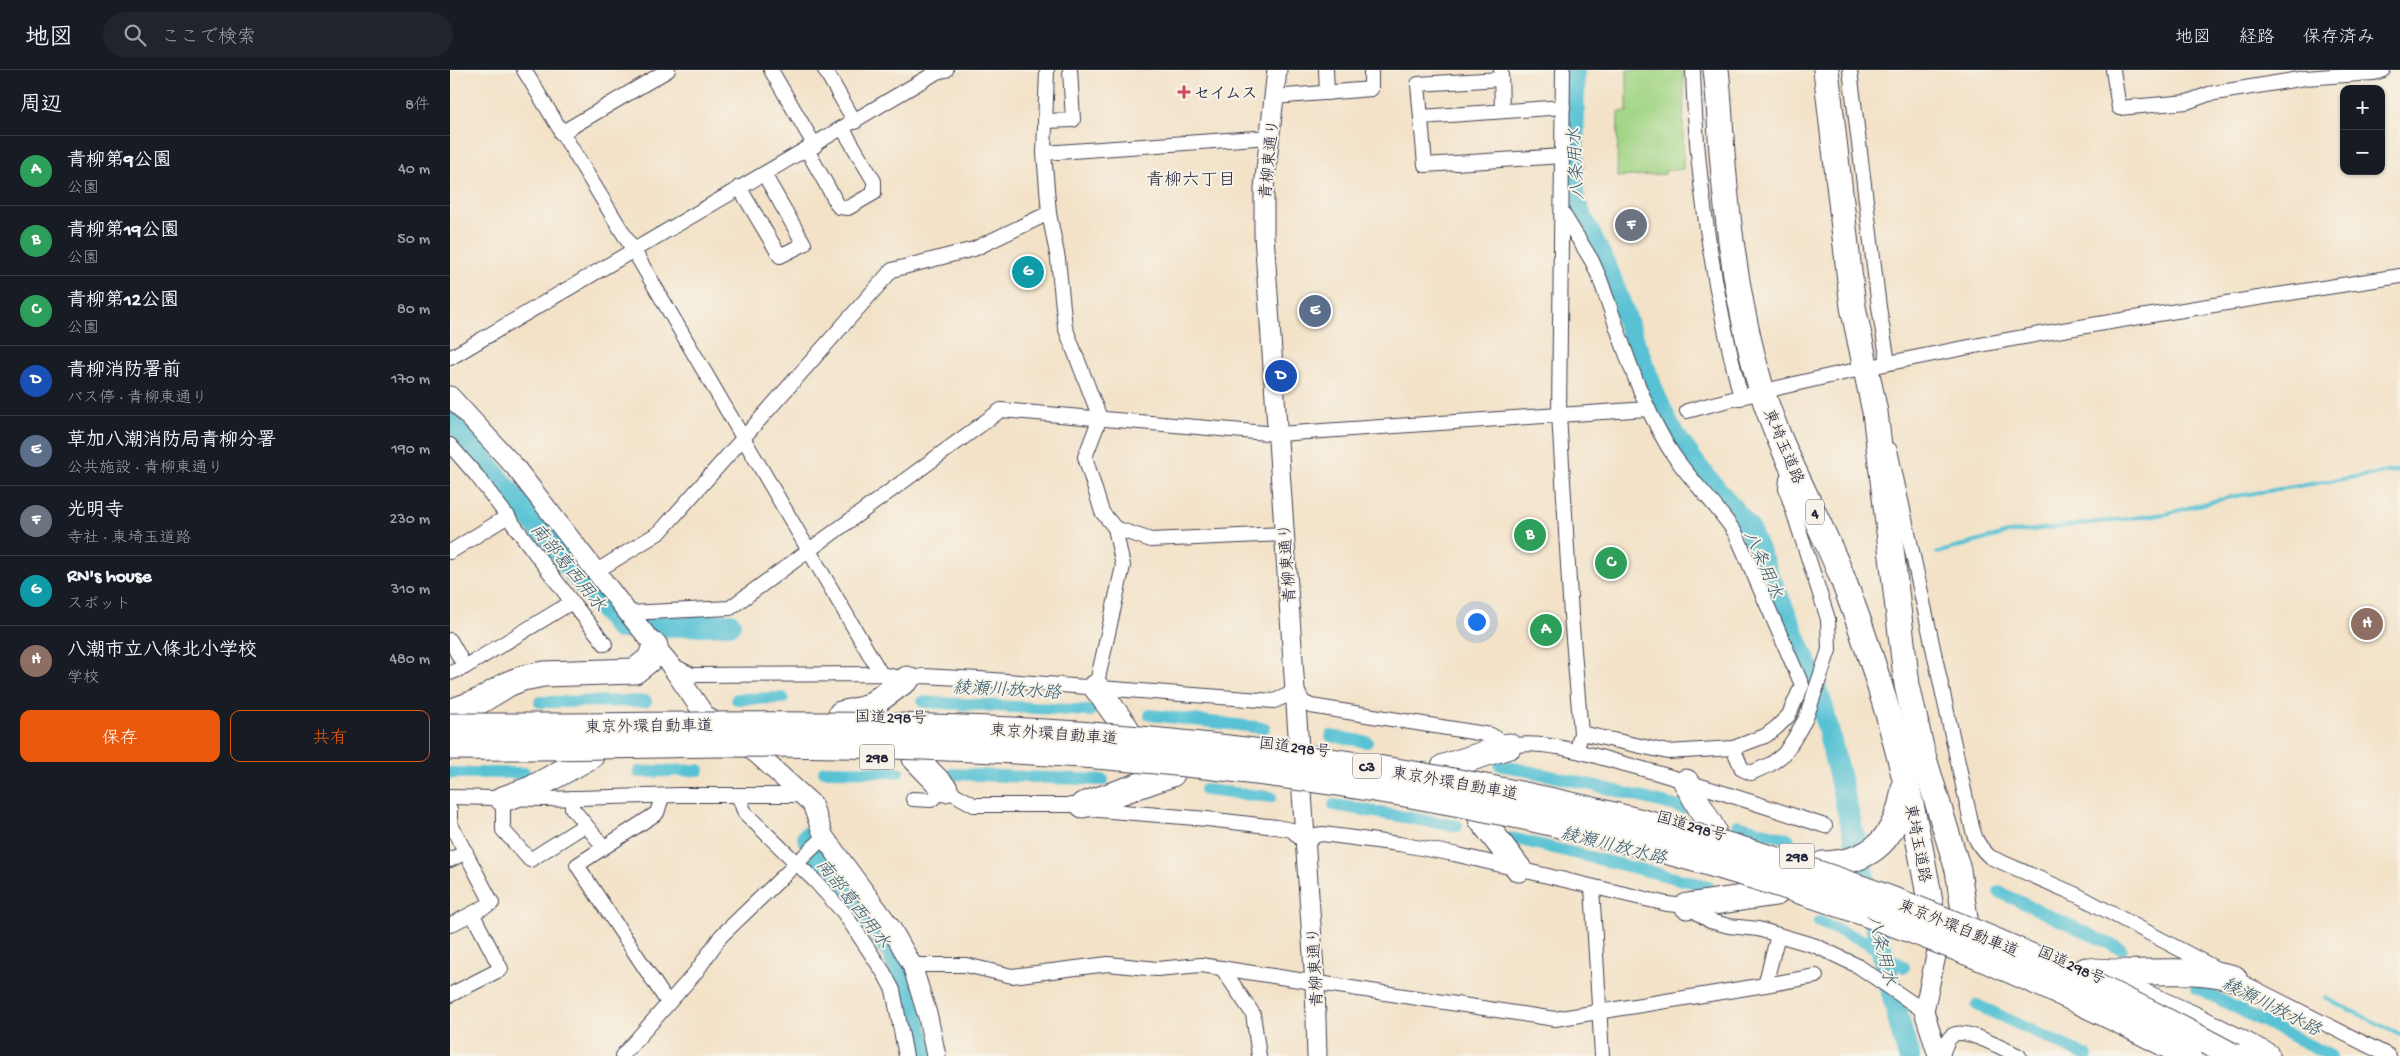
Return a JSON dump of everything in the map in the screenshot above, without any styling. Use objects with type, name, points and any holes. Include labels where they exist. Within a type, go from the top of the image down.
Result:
[{"type":"highway","name":"東埼玉道路","points":[[1716,70],[1727,211],[1736,278],[1751,352],[1752,396],[1794,470],[1824,531],[1876,672],[1906,776],[1937,951]]},
{"type":"highway","name":"東埼玉道路","points":[[1826,70],[1853,307],[1877,365],[1875,412],[1908,685],[1922,752],[1958,870],[1965,918]]},
{"type":"highway","points":[[450,712],[480,702],[508,684],[523,678],[544,674],[635,671],[658,650]]},
{"type":"highway","points":[[841,714],[867,708],[907,679]]},
{"type":"highway","points":[[1096,687],[1126,728]]},
{"type":"highway","name":"国道298号","points":[[450,716],[841,714],[963,718],[1126,728],[1299,747],[1444,767],[1586,797],[1713,830],[1823,864],[1965,918],[2086,970],[2192,1018],[2267,1056]]},
{"type":"highway","name":"東京外環自動車道","points":[[450,726],[779,723],[1029,731],[1158,740],[1245,749],[1434,777],[1609,814],[1767,857],[1833,879],[1922,911],[2064,971],[2150,1011],[2234,1056]]},
{"type":"highway","name":"東京外環自動車道","points":[[450,746],[788,744],[1016,752],[1194,765],[1334,782],[1403,793],[1602,834],[1685,856],[1815,895],[2014,972],[2133,1027],[2188,1056]]},
{"type":"highway","points":[[1444,767],[1509,746]]},
{"type":"highway","name":"298","points":[[450,757],[758,755],[915,758],[1096,767],[1302,788],[1481,819],[1569,836],[1668,861],[1776,893],[1850,918],[1937,951],[2079,1012],[2163,1056]]},
{"type":"highway","points":[[503,799],[531,789],[591,756]]},
{"type":"highway","points":[[915,758],[945,788]]},
{"type":"highway","points":[[1083,805],[1172,774]]},
{"type":"highway","points":[[1823,864],[1838,864],[1861,858],[1877,847],[1888,836],[1901,807],[1906,776]]},
{"type":"highway","points":[[1686,782],[1713,830]]},
{"type":"highway","points":[[1481,819],[1519,869]]},
{"type":"highway","points":[[1687,906],[1776,893]]},
{"type":"highway","points":[[1937,951],[1965,918]]},
{"type":"highway","points":[[2086,970],[2116,974],[2204,972],[2234,978]]},
{"type":"street","points":[[524,70],[634,251],[808,552],[881,674]]},
{"type":"street","points":[[561,133],[668,70]]},
{"type":"street","points":[[771,70],[839,207],[848,208],[874,193],[874,181],[825,70]]},
{"type":"street","points":[[1046,70],[1044,153],[1049,213],[1058,259],[1065,327],[1100,418],[1085,457],[1102,512],[1115,528],[1123,566],[1096,687]]},
{"type":"street","points":[[1045,121],[1073,120],[1070,70]]},
{"type":"street","name":"青柳東通り","points":[[1277,70],[1264,188],[1263,223],[1306,844],[1315,984],[1317,1056]]},
{"type":"street","points":[[1326,70],[1327,93]]},
{"type":"street","points":[[1274,97],[1371,90],[1371,70]]},
{"type":"street","points":[[1563,70],[1559,414],[1582,733],[1577,750]]},
{"type":"street","points":[[1694,70],[1694,100],[1705,213],[1723,323],[1752,396]]},
{"type":"street","points":[[1850,70],[1879,308],[1877,365]]},
{"type":"street","points":[[2113,70],[2120,108],[2187,102],[2224,91],[2305,78],[2373,73],[2384,70]]},
{"type":"street","points":[[450,358],[940,71]]},
{"type":"street","points":[[1502,111],[1501,75],[1418,84],[1425,165],[1562,156]]},
{"type":"street","points":[[1421,117],[1563,107]]},
{"type":"street","points":[[1044,153],[1270,137]]},
{"type":"street","points":[[739,188],[780,256],[804,244],[764,174]]},
{"type":"street","points":[[1562,212],[1596,270],[1648,409],[1683,469],[1724,515],[1737,536],[1802,685],[1789,715],[1776,728],[1765,736],[1733,748],[1668,752],[1582,733]]},
{"type":"street","points":[[595,572],[660,532],[744,440],[892,270],[974,249],[1049,213]]},
{"type":"street","points":[[1687,411],[1877,365],[2077,328],[2400,276]]},
{"type":"street","points":[[450,396],[516,467],[595,572],[658,650],[704,714],[758,755],[812,804],[824,837],[891,928],[912,965],[928,1017],[936,1056]]},
{"type":"street","points":[[628,613],[730,608],[1001,410],[1278,434],[1648,409]]},
{"type":"street","points":[[1875,412],[1891,452],[1899,486],[1975,840],[1990,857],[2076,894],[2234,978],[2389,1056]]},
{"type":"street","points":[[450,445],[508,516],[605,644]]},
{"type":"street","points":[[1733,748],[1742,769],[1751,773],[1771,764],[1784,754],[1806,718],[1829,650],[1828,619],[1786,489],[1787,478],[1794,470]]},
{"type":"street","points":[[450,552],[508,516]]},
{"type":"street","points":[[1115,528],[1151,540],[1284,534]]},
{"type":"street","points":[[450,674],[465,667],[572,602]]},
{"type":"street","points":[[450,640],[465,667]]},
{"type":"street","points":[[658,650],[692,675],[881,674],[907,679],[932,676],[1274,702],[1288,696],[1295,687],[1303,702],[1310,706],[1491,735],[1509,746],[1520,744],[1577,750],[1825,826]]},
{"type":"street","points":[[914,800],[931,800],[945,788],[974,805],[1083,805],[1087,809],[1276,827],[1292,830],[1306,844],[1316,836],[1338,834],[1454,854],[1667,904],[1687,906],[1710,921],[1729,926],[1758,929],[1816,946],[1858,966],[1924,1011]]},
{"type":"street","points":[[450,797],[503,799],[662,797],[679,795],[804,795]]},
{"type":"street","points":[[738,795],[745,813],[796,862],[844,913],[884,973],[893,990],[906,1056]]},
{"type":"street","points":[[662,797],[657,813],[603,846],[577,865],[668,1003]]},
{"type":"street","points":[[572,798],[572,808],[603,846]]},
{"type":"street","points":[[503,799],[503,830],[530,860],[584,825]]},
{"type":"street","points":[[450,809],[450,823],[492,903],[450,926]]},
{"type":"street","points":[[622,1056],[696,972],[721,936],[824,837]]},
{"type":"street","points":[[450,860],[466,852]]},
{"type":"street","points":[[1592,887],[1602,1056]]},
{"type":"street","points":[[450,995],[501,969],[472,915]]},
{"type":"street","points":[[1765,984],[1778,935]]},
{"type":"street","points":[[1937,951],[1924,1011],[1926,1024],[1938,1056]]},
{"type":"street","points":[[912,965],[966,965],[1012,976],[1108,964],[1157,969],[1201,965],[1315,984],[1555,1019],[1816,976]]},
{"type":"street","points":[[1222,968],[1253,1014],[1259,1056]]},
{"type":"street","points":[[1942,1056],[1948,1039],[1958,1033],[1968,1033],[2019,1056]]},
{"type":"green space","points":[[1627,70],[1684,70],[1683,169],[1665,171],[1665,174],[1617,177],[1618,112],[1627,112]]},
{"type":"green space","points":[[1538,525],[1539,544],[1523,545],[1521,526]]},
{"type":"waterway","name":"八条用水","points":[[1574,70],[1573,194],[1578,210],[1608,271],[1655,396],[1671,431],[1697,467],[1748,527],[1806,662],[1822,705],[1909,1056]]},
{"type":"waterway","name":"南部葛西用水","points":[[450,418],[619,628],[730,624]]},
{"type":"waterway","points":[[1937,553],[2007,533],[2165,514],[2230,497],[2400,470]]},
{"type":"waterway","name":"綾瀬川放水路","points":[[737,699],[783,698]]},
{"type":"waterway","name":"綾瀬川放水路","points":[[540,702],[646,701]]},
{"type":"waterway","name":"綾瀬川放水路","points":[[923,702],[1090,711]]},
{"type":"waterway","name":"綾瀬川放水路","points":[[1150,715],[1264,728]]},
{"type":"waterway","name":"綾瀬川放水路","points":[[1331,736],[1367,742]]},
{"type":"waterway","name":"綾瀬川放水路","points":[[1500,765],[1597,786],[1683,808]]},
{"type":"waterway","name":"綾瀬川放水路","points":[[639,772],[699,770]]},
{"type":"waterway","name":"綾瀬川放水路","points":[[824,771],[898,772]]},
{"type":"waterway","name":"綾瀬川放水路","points":[[450,773],[525,773]]},
{"type":"waterway","name":"綾瀬川放水路","points":[[952,774],[1103,780]]},
{"type":"waterway","name":"綾瀬川放水路","points":[[1205,790],[1271,797]]},
{"type":"waterway","name":"綾瀬川放水路","points":[[1334,805],[1457,826]]},
{"type":"waterway","name":"綾瀬川放水路","points":[[1737,825],[1789,839]]},
{"type":"waterway","name":"南部葛西用水","points":[[808,837],[819,860],[893,952],[925,1056]]},
{"type":"waterway","name":"綾瀬川放水路","points":[[1512,838],[1708,886]]},
{"type":"waterway","name":"綾瀬川放水路","points":[[1999,892],[2121,949]]},
{"type":"waterway","name":"綾瀬川放水路","points":[[1819,922],[1864,941],[1904,967]]},
{"type":"waterway","name":"綾瀬川放水路","points":[[2197,988],[2331,1056]]},
{"type":"waterway","points":[[2325,998],[2400,1034]]},
{"type":"waterway","name":"綾瀬川放水路","points":[[1977,1005],[2087,1056]]},
{"type":"place","name":"セイムス","points":[[1184,92]]},
{"type":"place","name":"光明寺","points":[[1631,225]]},
{"type":"place","name":"RN's house","points":[[1028,272]]},
{"type":"place","name":"草加八潮消防局青柳分署","points":[[1315,311]]},
{"type":"place","name":"青柳消防署前","points":[[1281,376]]},
{"type":"place","name":"青柳第19公園","points":[[1530,535]]},
{"type":"place","name":"青柳第12公園","points":[[1611,563]]},
{"type":"place","name":"八潮市立八條北小学校","points":[[2367,624]]},
{"type":"place","name":"青柳第9公園","points":[[1546,630]]},
{"type":"district","name":"青柳六丁目","points":[[1191,179]]}]
